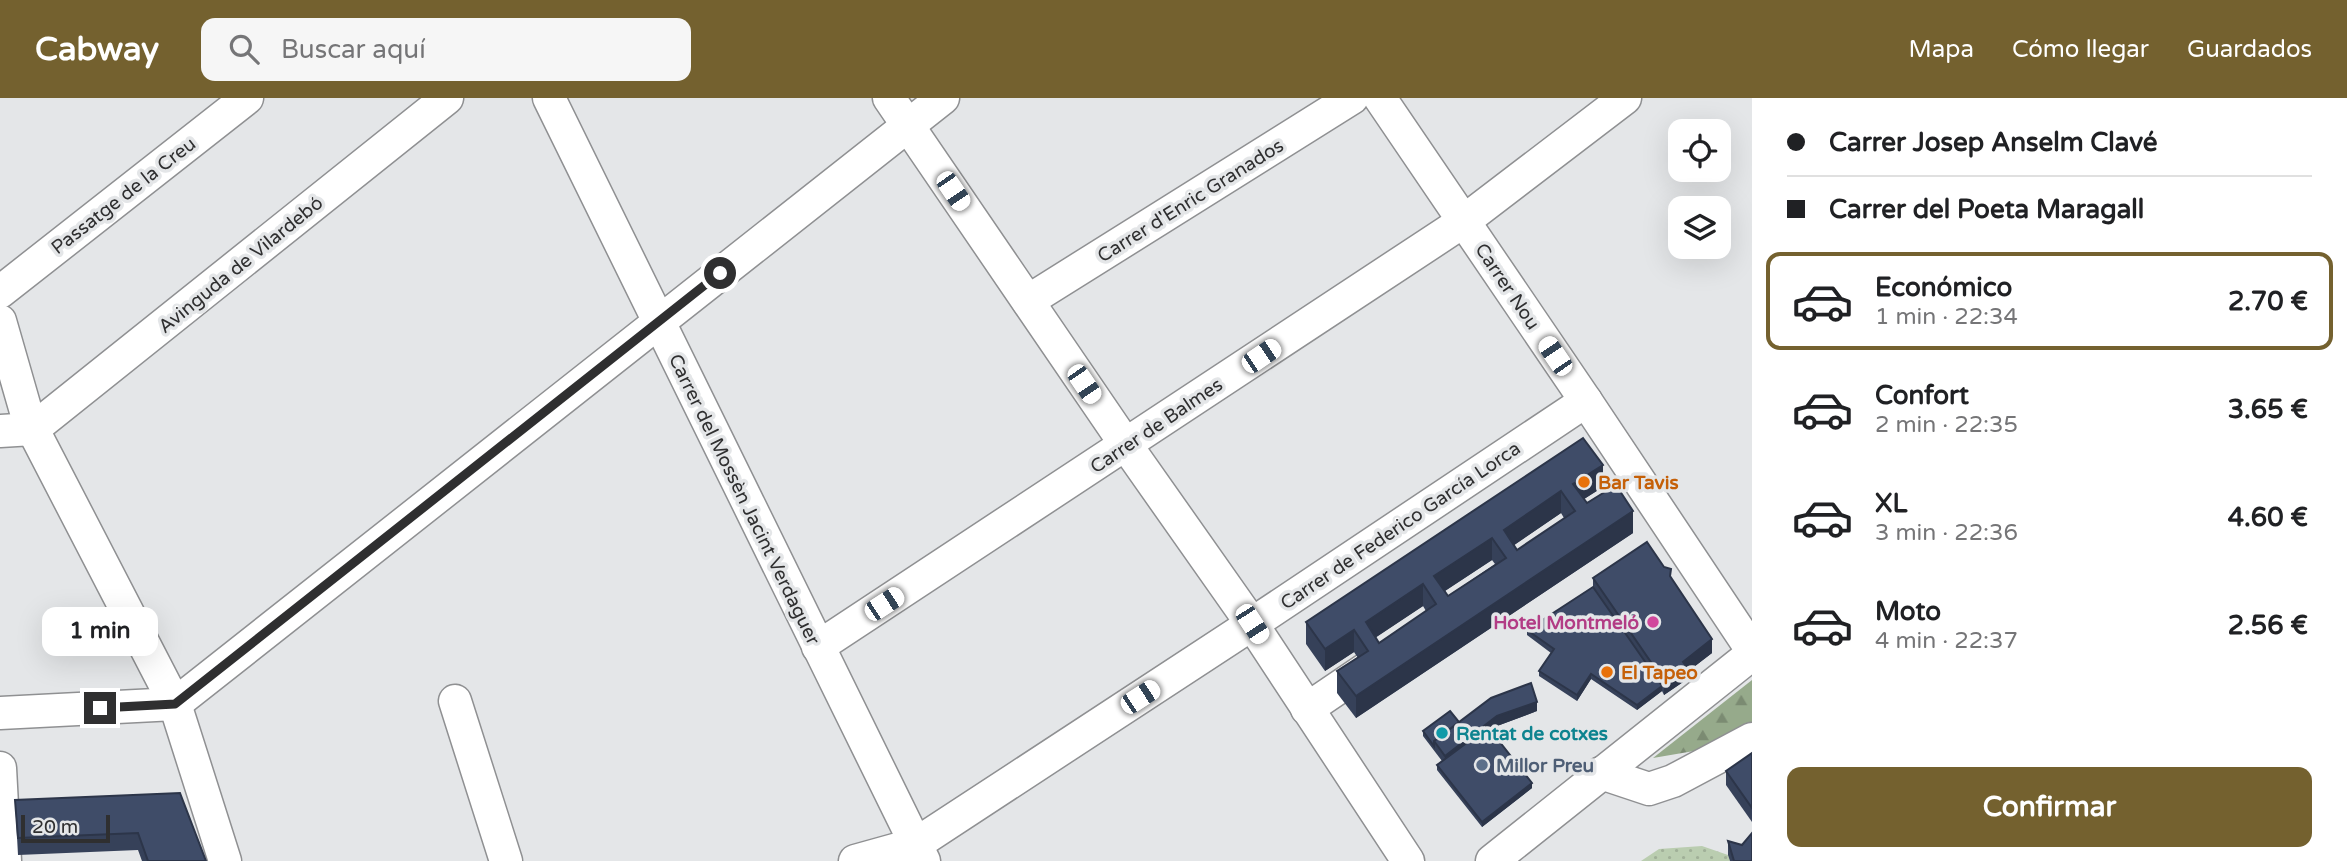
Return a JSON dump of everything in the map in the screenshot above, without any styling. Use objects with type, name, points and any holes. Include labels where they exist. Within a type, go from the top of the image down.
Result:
[{"type":"street","name":"Passatge de la Creu","points":[[0,292],[247,98]]},
{"type":"street","name":"Avinguda de Vilardebó","points":[[33,429],[447,98]]},
{"type":"street","name":"Carrer del Mossèn Jacint Verdaguer","points":[[549,98],[920,852]]},
{"type":"street","points":[[889,98],[1252,624],[1408,861]]},
{"type":"street","points":[[0,713],[175,704],[943,98]]},
{"type":"street","name":"Carrer d'Enric Granados","points":[[1028,301],[1352,98]]},
{"type":"street","name":"Carrer Nou","points":[[1380,98],[1586,401],[1631,494],[1752,652]]},
{"type":"street","name":"Carrer de Balmes","points":[[818,647],[1464,221],[1625,98]]},
{"type":"street","points":[[0,321],[33,429],[175,704],[225,861]]},
{"type":"street","name":"Carrer de Federico García Lorca","points":[[855,861],[920,852],[1252,624],[1586,401]]},
{"type":"street","points":[[0,431],[33,429]]},
{"type":"street","points":[[1492,861],[1752,652]]},
{"type":"street","points":[[1307,709],[1377,662]]},
{"type":"street","points":[[456,701],[506,861]]},
{"type":"street","points":[[1601,773],[1649,789],[1673,781],[1752,738]]},
{"type":"street","points":[[0,768],[5,861]]},
{"type":"green space","points":[[1752,680],[1752,725],[1694,751],[1653,758]]},
{"type":"green space","points":[[1702,846],[1728,855],[1730,861],[1641,861],[1659,849]]},
{"type":"building","points":[[1583,438],[1603,465],[1573,484],[1587,503],[1616,485],[1633,511],[1356,696],[1337,671],[1368,651],[1354,630],[1325,649],[1306,622]],"holes":[[[1561,491],[1575,511],[1517,550],[1504,530]],[[1492,538],[1506,558],[1448,596],[1434,576]],[[1423,584],[1436,604],[1379,643],[1366,622]]]},
{"type":"building","name":"Hotel Montmeló","points":[[1647,542],[1664,567],[1671,569],[1670,576],[1712,639],[1683,662],[1686,666],[1664,681],[1593,578]]},
{"type":"building","points":[[1593,587],[1662,686],[1637,705],[1591,674],[1577,695],[1539,671],[1554,649],[1527,630]]},
{"type":"building","points":[[1531,683],[1537,702],[1497,716],[1445,756],[1434,741],[1491,698]]},
{"type":"building","points":[[1450,711],[1459,722],[1434,741],[1434,746],[1423,731]]},
{"type":"building","points":[[1488,727],[1532,783],[1482,822],[1437,765]]},
{"type":"building","points":[[1752,753],[1752,808],[1726,771]]},
{"type":"building","points":[[180,793],[206,861],[148,861],[138,833],[18,838],[15,800]]},
{"type":"building","points":[[1752,833],[1752,861],[1734,861],[1728,841],[1742,845]]},
{"type":"place","name":"Bar Tavis","points":[[1584,482]]},
{"type":"place","name":"Hotel Montmeló","points":[[1653,622]]},
{"type":"place","name":"El Tapeo","points":[[1607,672]]},
{"type":"place","name":"Rentat de cotxes","points":[[1442,733]]},
{"type":"place","name":"Millor Preu","points":[[1482,765]]},
{"type":"route","points":[[100,708],[175,704],[720,273]]}]
